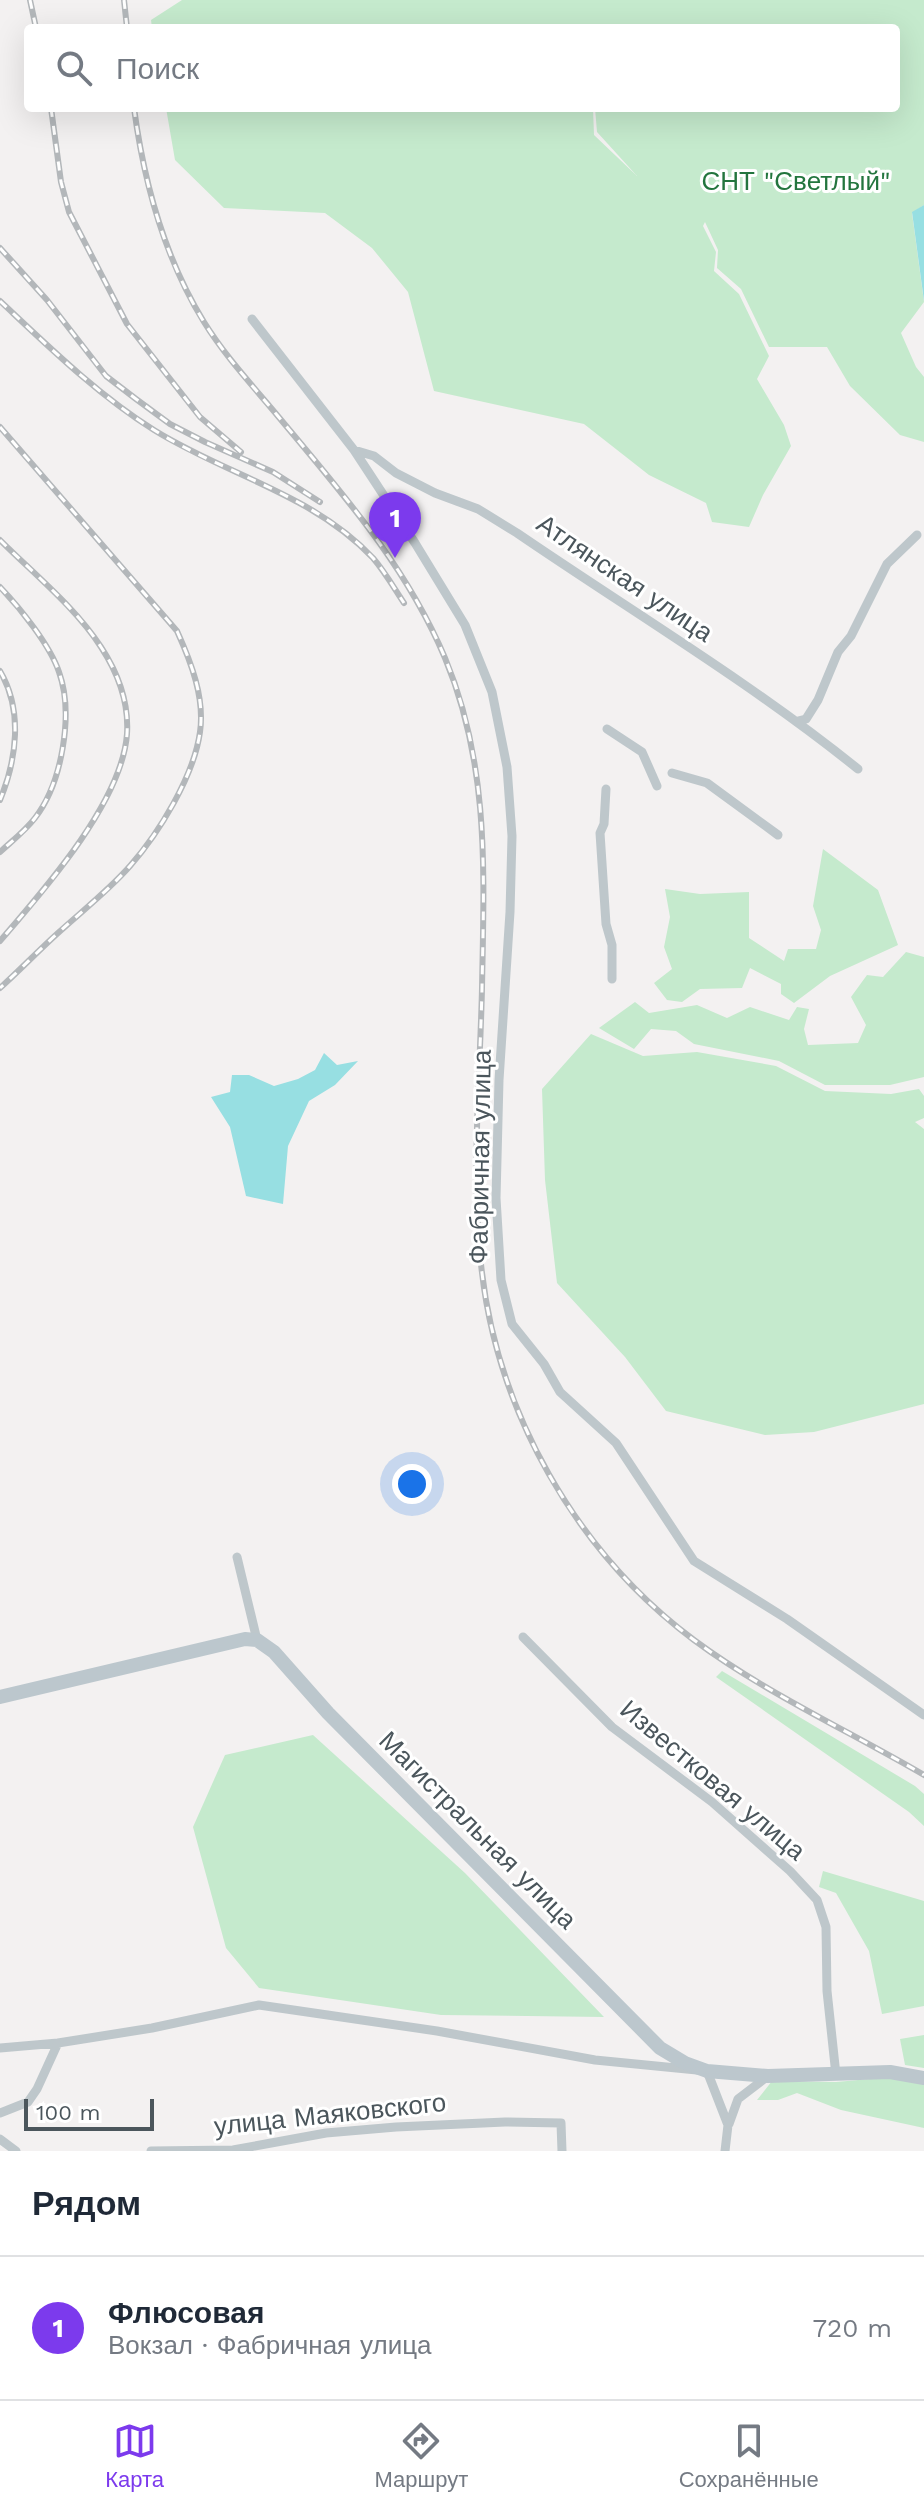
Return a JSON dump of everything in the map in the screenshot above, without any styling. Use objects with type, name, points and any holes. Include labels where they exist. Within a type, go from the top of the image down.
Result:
[{"type":"street","name":"Фабричная улица","points":[[252,319],[354,450],[415,543],[465,625],[492,692],[507,767],[512,836],[496,1198],[501,1280],[512,1324],[544,1364],[560,1392],[616,1443],[694,1561],[787,1619],[924,1715]]},
{"type":"street","name":"Атлянская улица","points":[[354,450],[374,456],[396,473],[435,493],[478,509],[798,721],[858,769]]},
{"type":"street","points":[[798,721],[806,719],[818,700],[838,652],[851,636],[887,564],[917,535]]},
{"type":"street","points":[[607,729],[642,752],[657,786]]},
{"type":"street","points":[[672,773],[707,783],[778,835]]},
{"type":"street","points":[[606,789],[604,824],[600,833],[606,924],[612,945],[612,979]]},
{"type":"street","points":[[0,1697],[245,1639],[257,1640],[237,1557]]},
{"type":"street","name":"Известковая улица","points":[[523,1637],[612,1727],[712,1802],[790,1871],[817,1900],[826,1927],[827,1991],[836,2075]]},
{"type":"street","name":"Магистральная улица","points":[[257,1640],[274,1652],[328,1713],[660,2048],[685,2063],[707,2071],[768,2076],[890,2072],[924,2078]]},
{"type":"street","points":[[0,2048],[58,2043],[152,2028],[259,2005],[437,2031],[595,2060],[707,2071],[728,2125]]},
{"type":"street","points":[[0,2113],[28,2102],[58,2043]]},
{"type":"street","points":[[725,2151],[728,2125],[738,2099],[768,2076]]},
{"type":"street","name":"улица Маяковского","points":[[151,2151],[233,2150],[326,2133],[505,2122],[561,2123],[562,2151]]},
{"type":"street","points":[[0,2139],[16,2151]]},
{"type":"green space","name":"СНТ \"Светлый\"","points":[[182,0],[924,0],[924,205],[912,213],[924,302],[901,333],[916,367],[924,377],[924,442],[900,435],[850,386],[827,347],[769,347],[741,289],[717,268],[718,250],[705,222],[703,226],[716,252],[714,271],[739,294],[769,356],[757,379],[784,425],[791,446],[749,527],[712,522],[706,503],[649,475],[584,424],[434,391],[408,292],[372,248],[325,213],[224,208],[175,160],[167,112],[593,112],[594,135],[637,176],[597,132],[595,112],[900,112],[900,24],[152,24],[151,20]]},
{"type":"green space","points":[[823,849],[878,890],[898,945],[830,976],[794,1003],[781,994],[781,984],[750,968],[742,988],[700,989],[682,1002],[667,1000],[654,983],[672,969],[664,947],[670,917],[665,889],[700,894],[749,892],[749,938],[784,961],[788,949],[816,949],[821,930],[813,906]]},
{"type":"green space","points":[[906,952],[924,957],[924,1077],[890,1085],[825,1085],[779,1061],[694,1044],[676,1031],[651,1029],[634,1049],[599,1028],[635,1002],[649,1013],[697,1005],[727,1018],[750,1007],[789,1020],[797,1007],[809,1009],[804,1029],[808,1045],[858,1043],[866,1025],[851,997],[867,975],[883,977]]},
{"type":"green space","points":[[591,1034],[643,1056],[697,1052],[776,1066],[825,1091],[891,1094],[919,1089],[924,1096],[924,1118],[915,1122],[924,1129],[924,1404],[814,1432],[765,1435],[666,1411],[625,1357],[557,1283],[545,1180],[542,1089]]},
{"type":"green space","points":[[722,1671],[915,1786],[924,1794],[924,1826],[909,1812],[716,1677]]},
{"type":"green space","points":[[313,1735],[465,1873],[604,2017],[441,2015],[259,1988],[226,1948],[193,1827],[225,1755]]},
{"type":"green space","points":[[823,1871],[924,1901],[924,2006],[882,2014],[869,1951],[836,1893],[819,1887]]},
{"type":"green space","points":[[924,2035],[924,2068],[905,2065],[900,2039]]},
{"type":"green space","points":[[892,2077],[924,2083],[924,2128],[841,2110],[797,2093],[778,2100],[757,2100],[772,2081],[836,2082]]},
{"type":"water","points":[[924,205],[924,301],[912,212]]},
{"type":"water","points":[[324,1053],[337,1065],[358,1061],[335,1085],[309,1101],[288,1146],[283,1204],[246,1196],[230,1127],[211,1097],[230,1092],[232,1075],[249,1075],[274,1086],[298,1079],[315,1070]]},
{"type":"railway","points":[[30,0],[35,24]]},
{"type":"railway","points":[[124,0],[127,24]]},
{"type":"railway","points":[[52,112],[61,182],[69,212],[127,324],[200,417],[241,452]]},
{"type":"railway","points":[[135,112],[158,219],[190,297],[212,335],[348,501],[392,561],[429,624],[460,699],[477,780],[483,862],[476,1161],[481,1264],[490,1319],[504,1372],[524,1424],[549,1474],[579,1521],[613,1565],[652,1605],[694,1640],[749,1677],[924,1775]]},
{"type":"railway","points":[[0,248],[47,300],[106,376],[170,424],[273,472],[320,502]]},
{"type":"railway","points":[[0,301],[74,369],[133,416],[182,446],[324,517],[373,558],[404,603]]},
{"type":"railway","points":[[0,427],[177,631],[196,680],[201,719],[196,749],[183,785],[141,853],[113,884],[0,988]]},
{"type":"railway","points":[[0,540],[91,632],[113,667],[127,722],[122,760],[96,816],[58,871],[0,941]]},
{"type":"railway","points":[[0,587],[49,650],[59,672],[65,708],[63,748],[52,786],[35,818],[0,852]]},
{"type":"railway","points":[[0,671],[15,718],[14,751],[0,800]]},
{"type":"place","name":"Флюсовая","points":[[395,558]]}]
